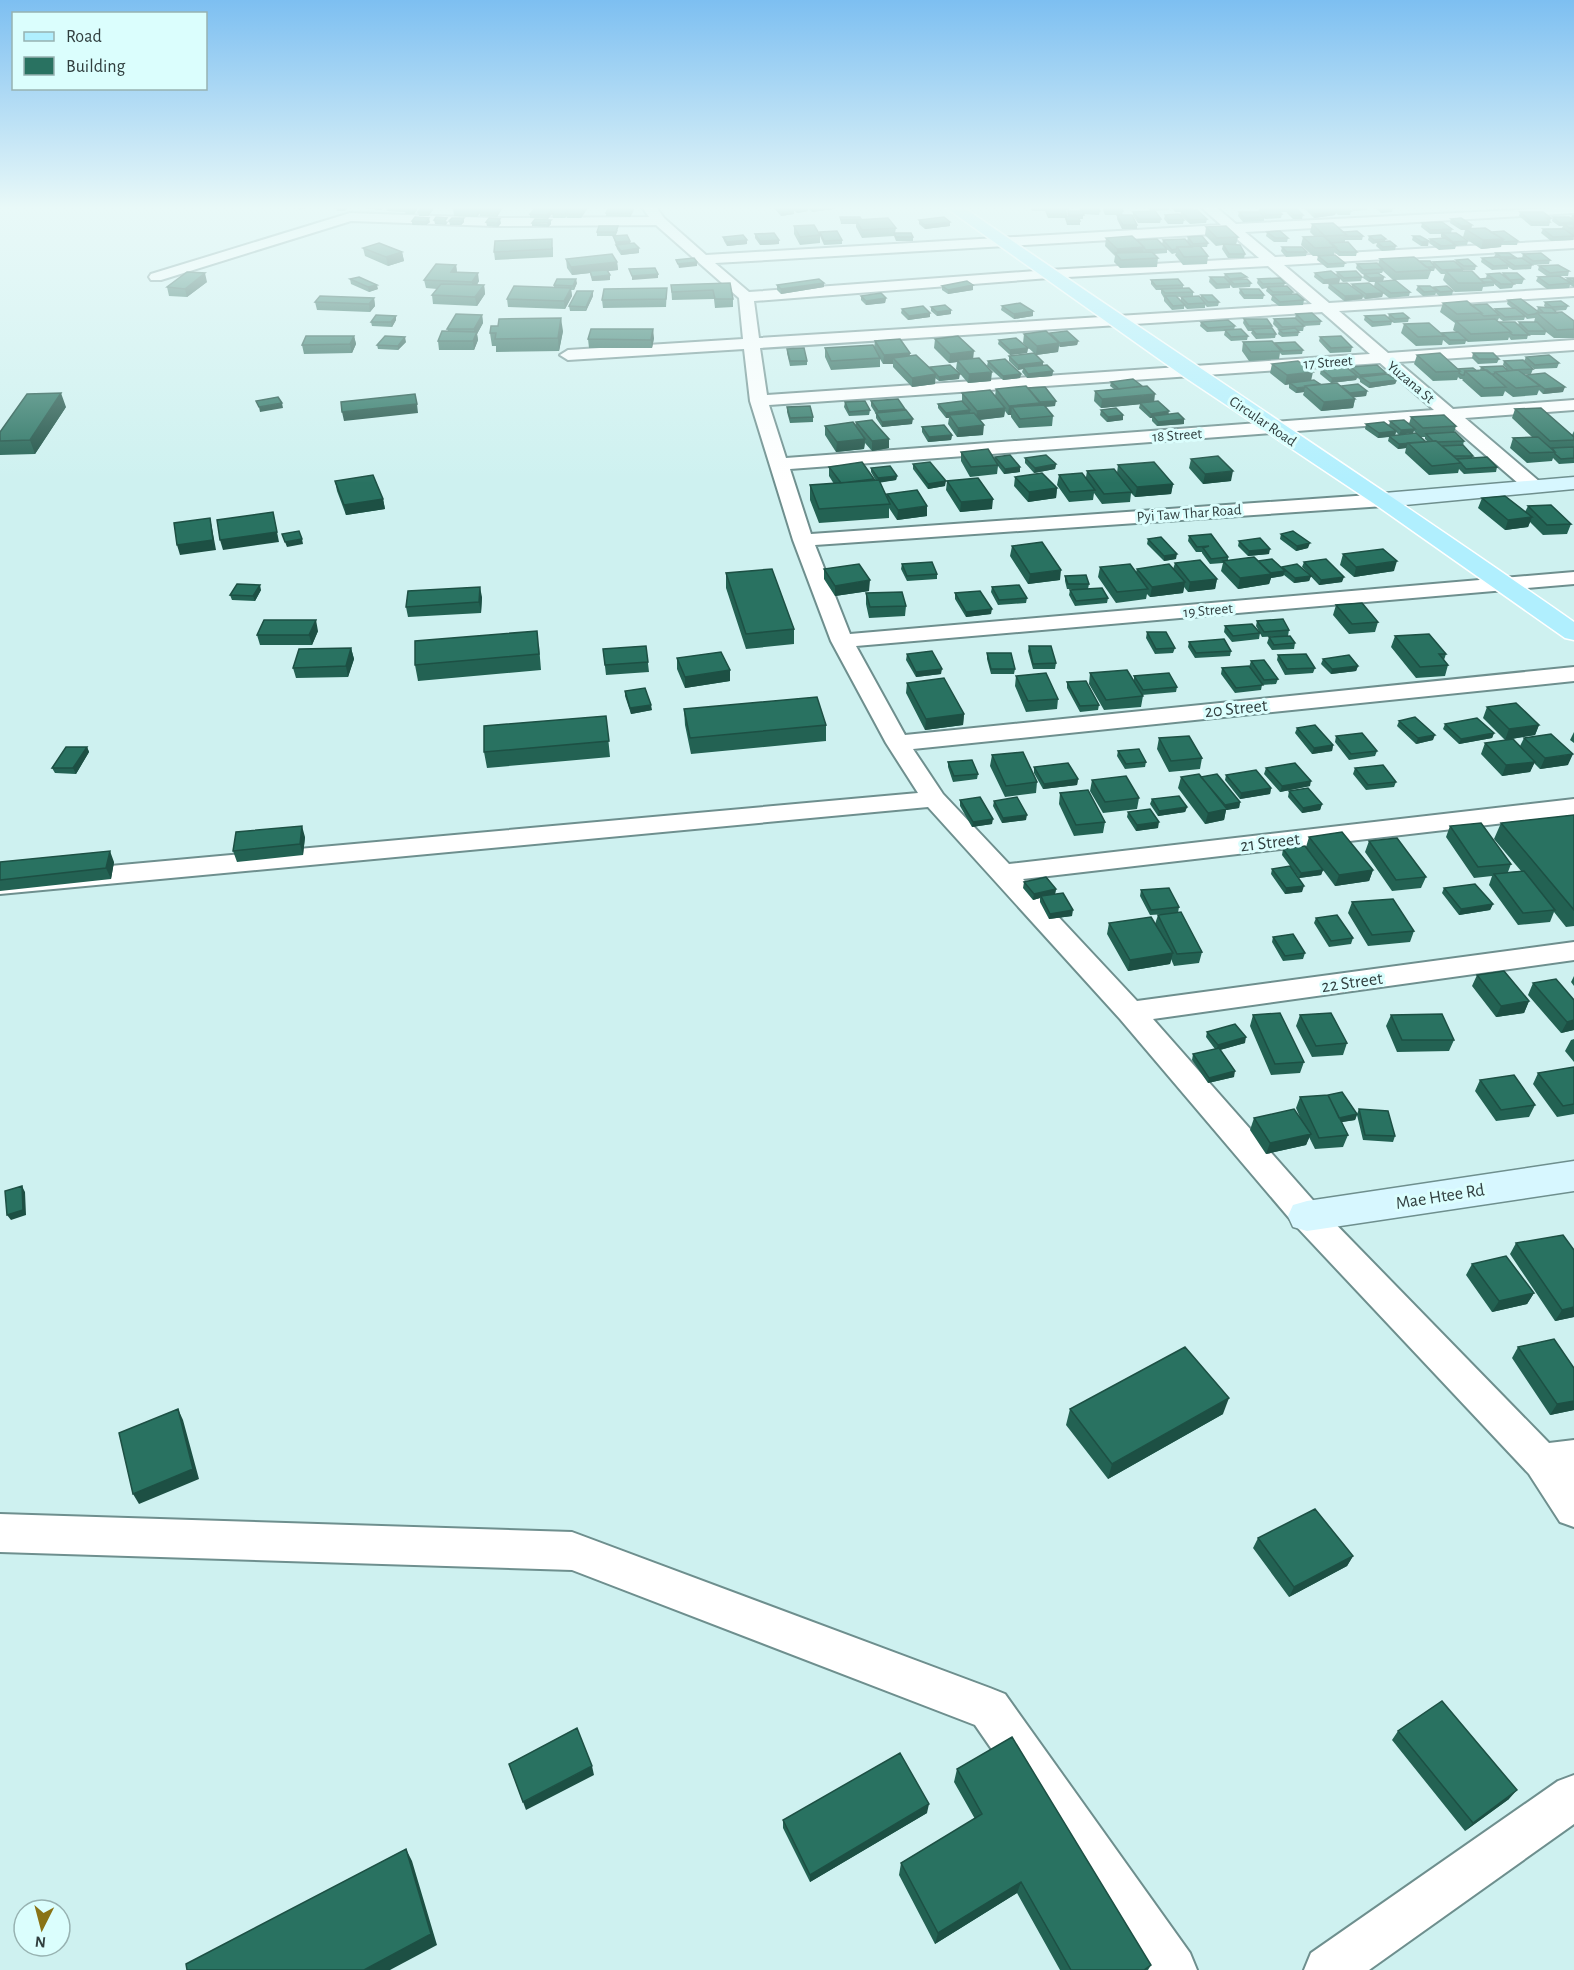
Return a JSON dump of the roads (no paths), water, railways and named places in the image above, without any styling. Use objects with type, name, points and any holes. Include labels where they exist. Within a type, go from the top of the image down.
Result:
[{"type":"main road","name":"Circular Road","points":[[1085,299],[1273,428],[1384,500],[1574,633]]},
{"type":"street","points":[[746,299],[759,401],[803,540],[842,641],[898,742],[934,799],[1130,1012],[1307,1216],[1558,1459],[1574,1509]]},
{"type":"street","name":"Yuzana St","points":[[1314,299],[1533,486]]},
{"type":"street","points":[[568,355],[1450,299]]},
{"type":"street","name":"17 Street","points":[[759,401],[1574,345]]},
{"type":"street","name":"18 Street","points":[[780,464],[1574,405]]},
{"type":"street","name":"Pyi Taw Thar Road","points":[[803,540],[1384,500],[1574,483]]},
{"type":"street","name":"19 Street","points":[[842,641],[1574,578]]},
{"type":"street","name":"20 Street","points":[[898,742],[1574,674]]},
{"type":"street","points":[[0,885],[934,799]]},
{"type":"street","name":"21 Street","points":[[1003,873],[1574,807]]},
{"type":"street","name":"22 Street","points":[[1130,1012],[1574,951]]},
{"type":"street","name":"Mae Htee Rd","points":[[1307,1216],[1574,1176]]},
{"type":"street","points":[[0,1533],[561,1550],[583,1555],[990,1709],[1173,1970]]},
{"type":"street","points":[[1328,1970],[1574,1797]]}]
